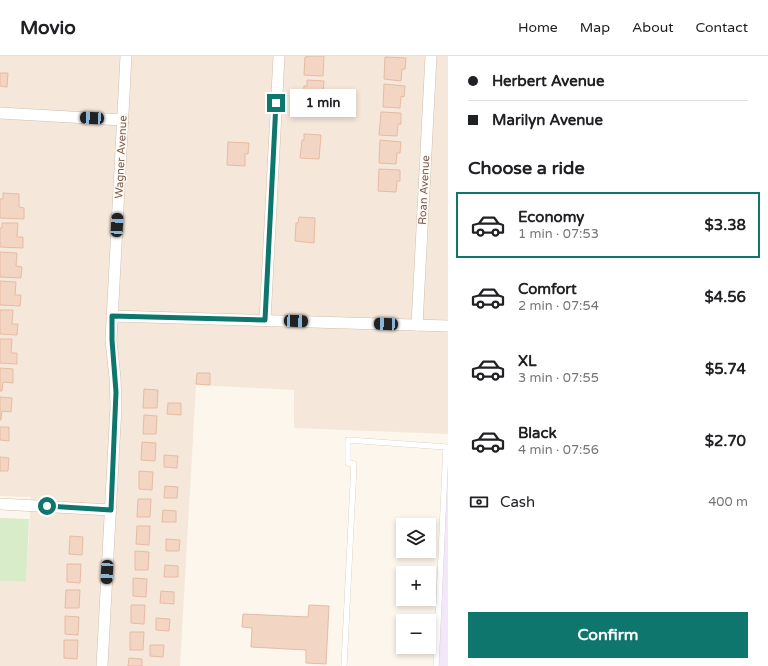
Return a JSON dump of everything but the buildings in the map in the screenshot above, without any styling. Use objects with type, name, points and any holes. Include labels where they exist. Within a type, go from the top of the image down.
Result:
[{"type":"street","name":"Wagner Avenue","points":[[102,666],[116,392],[112,344],[112,316],[126,56]]},
{"type":"street","points":[[265,320],[279,56]]},
{"type":"street","name":"Roan Avenue","points":[[417,325],[431,56]]},
{"type":"street","points":[[0,113],[122,120]]},
{"type":"street","points":[[112,316],[448,326]]},
{"type":"street","points":[[0,504],[111,510]]},
{"type":"lane","points":[[344,666],[354,464],[348,463],[348,440],[446,446],[436,666]]},
{"type":"shaded area","points":[[0,56],[448,56],[448,434],[294,428],[294,390],[196,385],[180,666],[0,666],[0,581],[26,582],[31,497],[0,496]]},
{"type":"shaded area","points":[[448,454],[448,666],[434,666],[436,654]]},
{"type":"green space","points":[[0,518],[29,519],[26,582],[0,581]]},
{"type":"route","points":[[47,506],[111,510],[116,406],[112,349],[112,316],[265,320],[276,103]]}]
